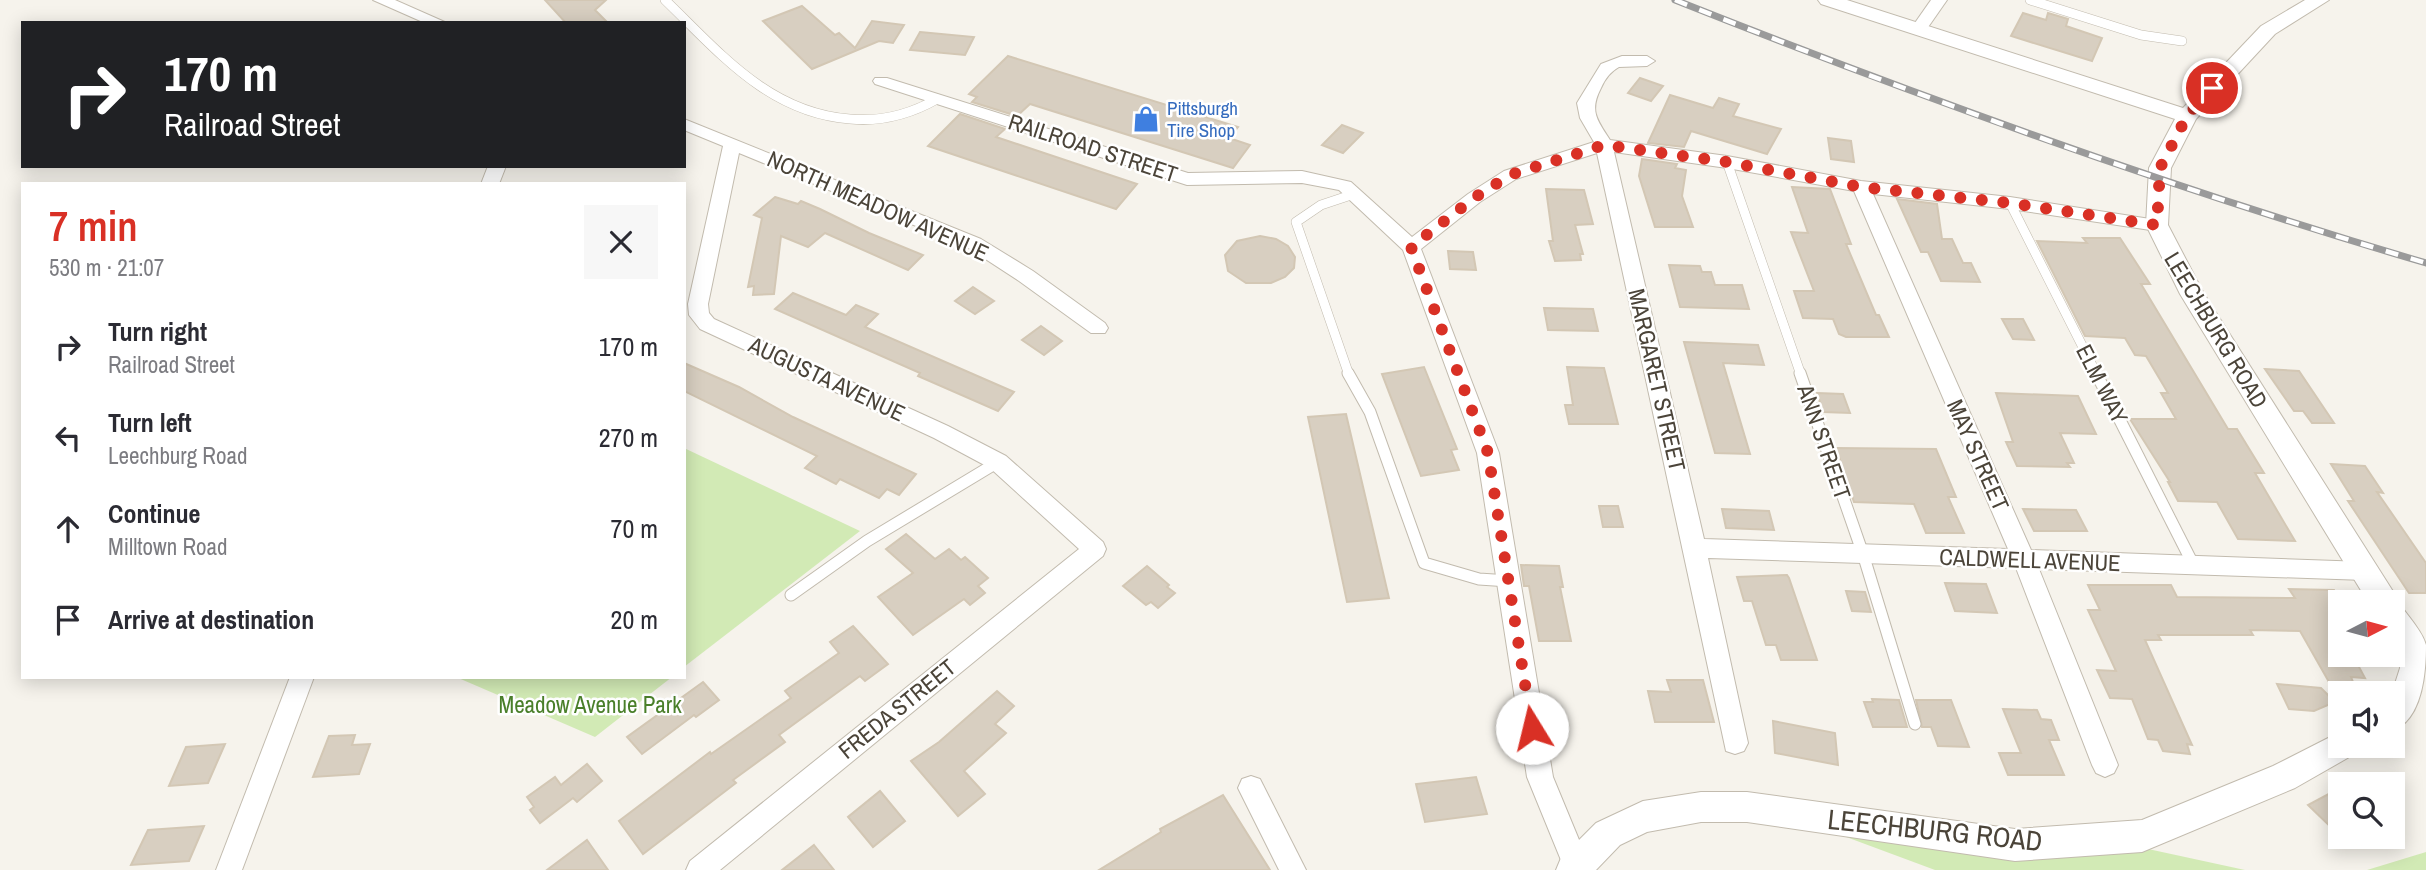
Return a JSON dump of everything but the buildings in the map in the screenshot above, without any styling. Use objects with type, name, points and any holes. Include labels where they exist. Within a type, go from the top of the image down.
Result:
[{"type":"street","points":[[381,0],[434,21]]},
{"type":"street","points":[[1828,0],[2187,116]]},
{"type":"street","points":[[1918,30],[1939,0]]},
{"type":"street","name":"LEECHBURG ROAD","points":[[2319,0],[2267,30],[2187,116],[2160,168],[2157,225],[2192,294],[2377,590]]},
{"type":"street","name":"MARGARET STREET","points":[[1647,61],[1613,61],[1604,70],[1585,103],[1588,118],[1604,145],[1695,548],[1735,743]]},
{"type":"street","name":"RAILROAD STREET","points":[[881,81],[1187,179],[1302,177],[1345,186],[1411,247],[1488,453],[1540,777],[1574,867]]},
{"type":"street","name":"NORTH MEADOW AVENUE","points":[[686,125],[974,243],[1026,276],[1098,328]]},
{"type":"street","name":"AUGUSTA AVENUE","points":[[732,143],[698,304],[699,314],[707,324],[942,432],[998,463],[1095,549]]},
{"type":"street","points":[[1411,247],[1474,198],[1510,175],[1604,145],[1727,162],[1861,187],[2010,203],[2157,225]]},
{"type":"street","name":"MAY STREET","points":[[1861,187],[2024,560],[2105,765]]},
{"type":"street","name":"CALDWELL AVENUE","points":[[1695,548],[2365,571]]},
{"type":"street","name":"FREDA STREET","points":[[699,870],[1095,549]]},
{"type":"street","points":[[2405,636],[2413,649],[2414,679],[2405,701]]},
{"type":"street","points":[[229,870],[301,679]]},
{"type":"street","name":"LEECHBURG ROAD","points":[[1574,867],[1608,834],[1643,817],[1701,807],[1747,807],[2015,845],[2142,836],[2284,777],[2328,753]]},
{"type":"street","points":[[1251,788],[1293,870]]},
{"type":"lane","points":[[665,0],[685,21]]},
{"type":"lane","points":[[2031,0],[2141,34],[2182,41]]},
{"type":"lane","points":[[686,22],[752,82],[792,108],[820,117],[890,120],[911,115],[937,99]]},
{"type":"lane","name":"ANN STREET","points":[[1727,162],[1863,554],[1915,724]]},
{"type":"lane","points":[[1353,194],[1321,205],[1296,222],[1346,372],[1370,412],[1424,563],[1479,579],[1508,581]]},
{"type":"lane","name":"ELM WAY","points":[[2010,203],[2194,566]]},
{"type":"lane","points":[[791,595],[867,541],[998,463]]},
{"type":"green space","name":"Meadow Avenue Park","points":[[686,449],[860,531],[686,665]]},
{"type":"green space","name":"Meadow Avenue Park","points":[[461,679],[669,679],[595,737]]},
{"type":"green space","points":[[1779,812],[2102,839],[2245,870],[1935,870]]},
{"type":"green space","points":[[2426,852],[2426,870],[2367,870]]},
{"type":"railway","points":[[1675,0],[1861,72],[2141,173],[2426,263]]},
{"type":"place","name":"Pittsburgh Tire Shop","points":[[1146,119]]},
{"type":"route","points":[[1532,728],[1488,453],[1411,247],[1474,198],[1510,175],[1604,145],[1727,162],[1861,187],[2010,203],[2157,225],[2160,168],[2187,116],[2212,88]]}]
